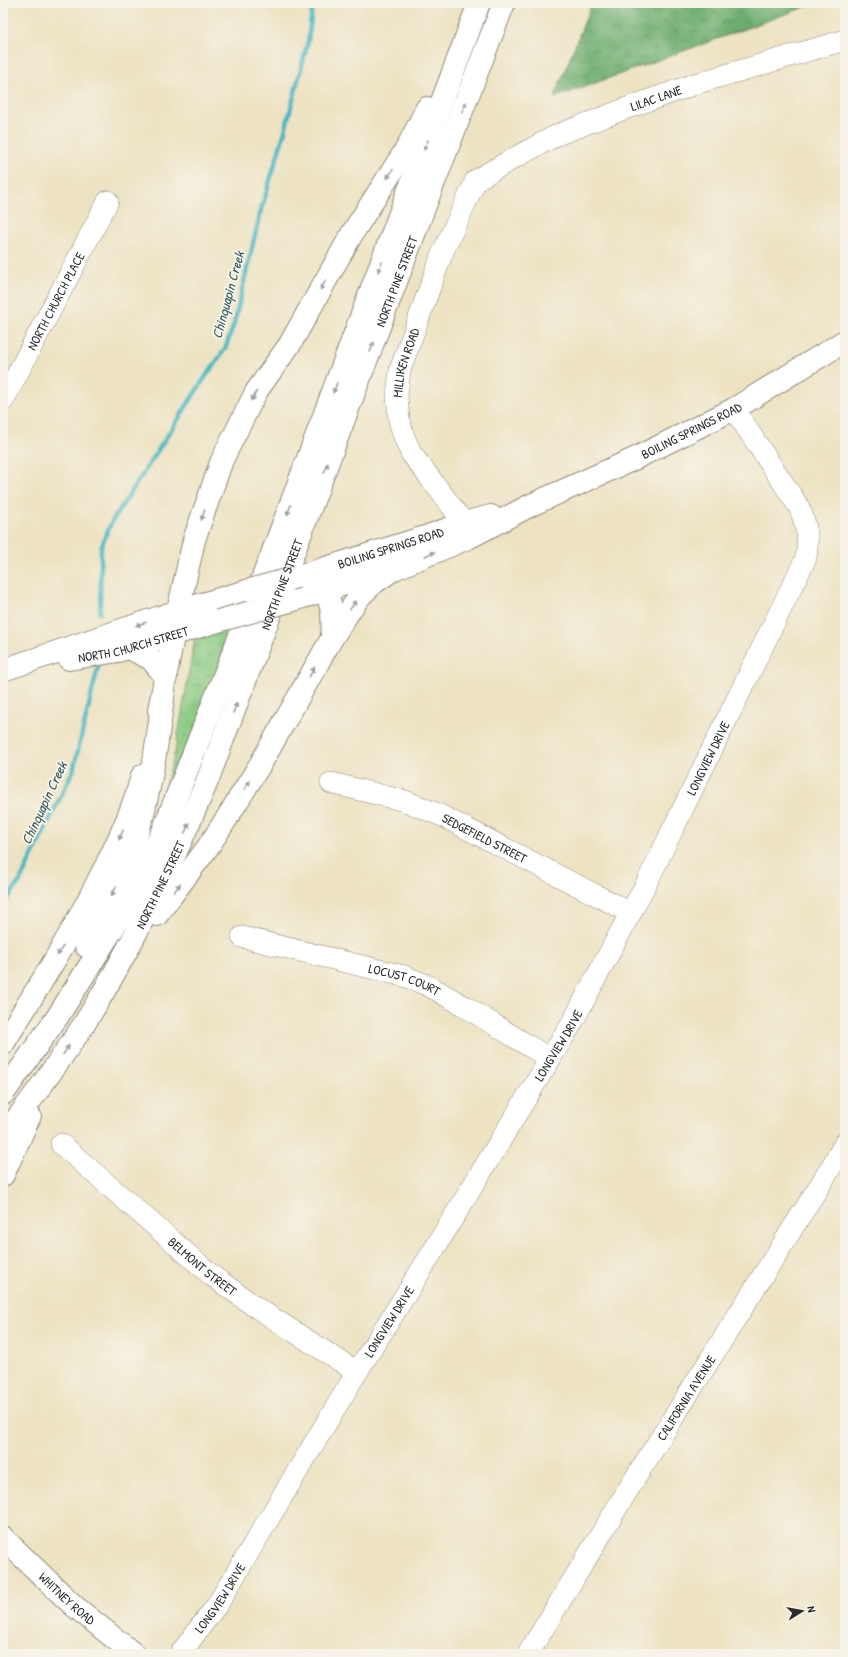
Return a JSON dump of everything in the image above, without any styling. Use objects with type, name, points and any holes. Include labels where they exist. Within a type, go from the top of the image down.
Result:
[{"type":"main road","name":"NORTH PINE STREET","points":[[3,1094],[58,1016],[129,903],[163,831],[269,562],[479,3]]},
{"type":"main road","name":"NORTH PINE STREET","points":[[3,1137],[45,1082],[86,1021],[120,964],[157,892],[206,784],[424,208],[504,3]]},
{"type":"main road","points":[[71,994],[81,957],[125,870],[146,802],[155,760],[165,684],[178,611],[194,540],[222,460],[256,392],[290,344],[353,232],[407,148],[430,102],[470,30]]},
{"type":"main road","name":"BOILING SPRINGS ROAD","points":[[262,608],[394,570],[466,530],[531,505],[634,459],[734,409],[845,341]]},
{"type":"main road","name":"BOILING SPRINGS ROAD","points":[[250,590],[425,537],[466,530]]},
{"type":"main road","points":[[120,964],[208,847],[261,763],[332,638],[361,595],[374,582],[394,570]]},
{"type":"main road","points":[[300,576],[318,582],[325,591],[332,605],[332,638]]},
{"type":"main road","name":"NORTH CHURCH STREET","points":[[3,670],[178,611],[250,590]]},
{"type":"main road","name":"NORTH CHURCH STREET","points":[[3,670],[118,651],[262,608]]},
{"type":"main road","points":[[3,1044],[75,927],[120,838],[136,800],[165,684],[151,659],[129,648]]},
{"type":"main road","points":[[3,1175],[45,1082]]},
{"type":"main road","name":"WHITNEY ROAD","points":[[3,1538],[73,1605],[134,1654]]},
{"type":"street","name":"LILAC LANE","points":[[476,180],[557,135],[627,108],[698,83],[845,40]]},
{"type":"street","name":"MILLIKEN ROAD","points":[[466,530],[412,453],[404,437],[399,420],[397,395],[400,370],[442,254],[476,180]]},
{"type":"street","name":"NORTH CHURCH PLACE","points":[[3,401],[108,201]]},
{"type":"street","name":"LONGVIEW DRIVE","points":[[180,1654],[217,1605],[572,1023],[631,913],[806,558],[808,540],[806,523],[799,507],[734,409]]},
{"type":"street","name":"SEDGEFIELD STREET","points":[[331,783],[405,801],[440,815],[631,913]]},
{"type":"street","name":"LOCUST COURT","points":[[242,937],[404,976],[429,986],[550,1059]]},
{"type":"street","name":"CALIFORNIA AVENUE","points":[[528,1654],[628,1488],[830,1170],[845,1143]]},
{"type":"street","name":"BELMONT STREET","points":[[61,1144],[210,1274],[254,1306],[358,1372]]},
{"type":"green space","points":[[592,3],[821,3],[808,6],[554,98]]},
{"type":"green space","points":[[243,622],[143,863],[175,752],[195,637]]},
{"type":"waterway","name":"Chinquapin Creek","points":[[100,613],[101,547],[111,523],[225,349],[234,324],[261,210],[285,131],[308,41],[313,3]]},
{"type":"waterway","name":"Chinquapin Creek","points":[[3,905],[20,881],[73,771],[100,659]]}]
